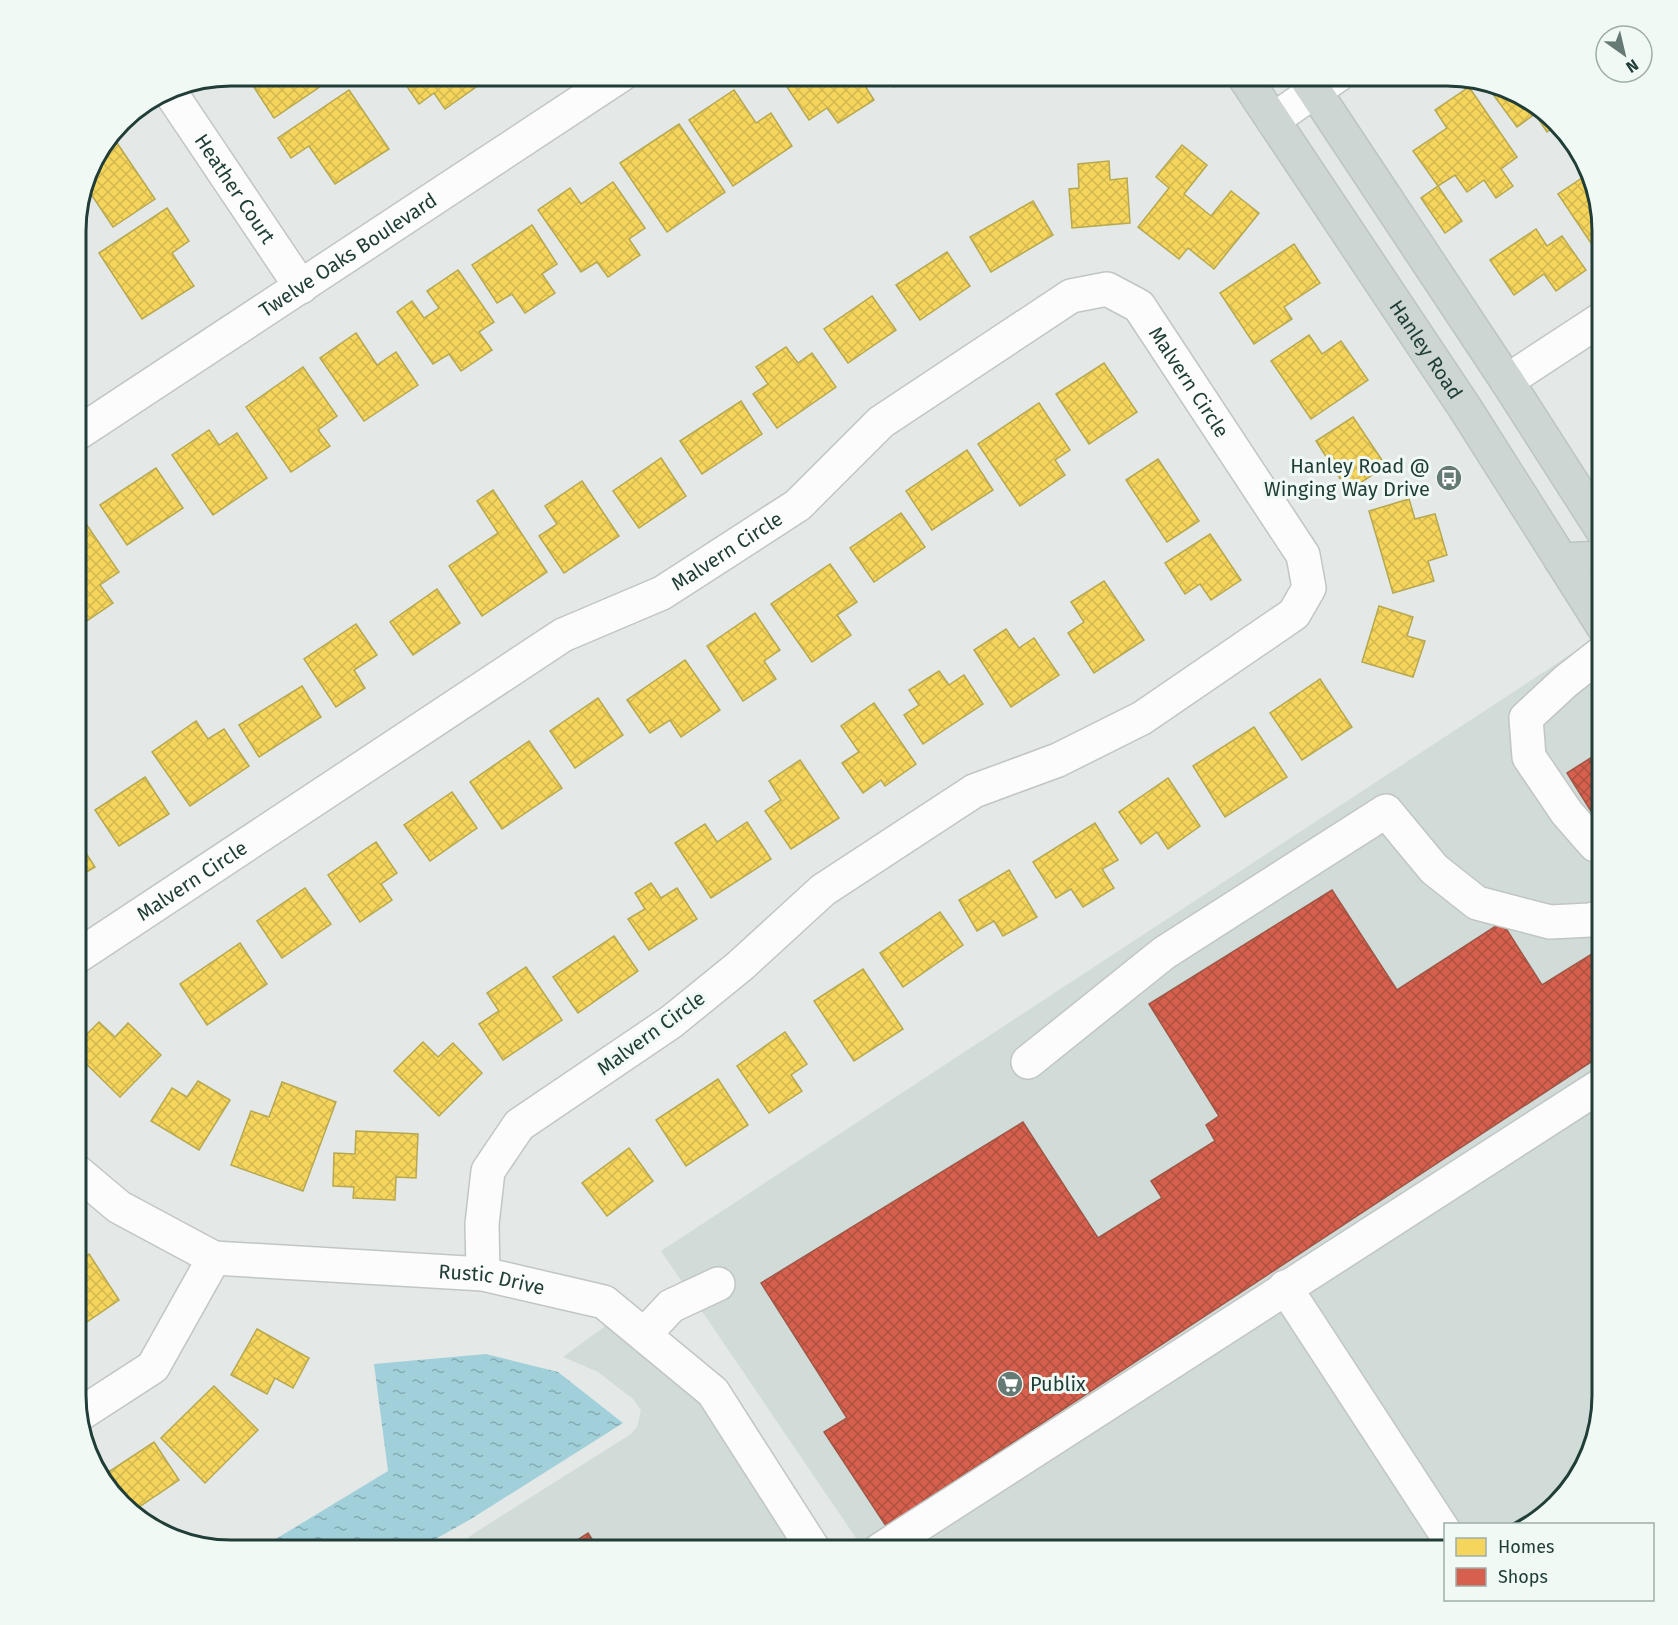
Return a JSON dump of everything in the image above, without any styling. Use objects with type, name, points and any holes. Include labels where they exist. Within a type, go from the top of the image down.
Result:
[{"type":"main road","name":"Hanley Road","points":[[1250,86],[1465,408],[1592,609]]},
{"type":"main road","points":[[1322,86],[1592,514]]},
{"type":"main road","points":[[1561,560],[1592,559]]},
{"type":"street","name":"Twelve Oaks Boulevard","points":[[86,428],[301,287],[597,86]]},
{"type":"street","points":[[1273,120],[1313,86]]},
{"type":"street","name":"Heather Court","points":[[174,97],[301,287]]},
{"type":"street","name":"Malvern Circle","points":[[86,951],[563,635],[662,593],[798,505],[881,422],[1071,296],[1107,289],[1139,306],[1303,555],[1309,588],[1294,614],[1142,718],[1058,760],[974,791],[833,883],[740,966],[671,1022],[519,1125],[488,1171],[482,1224],[483,1274]]},
{"type":"street","points":[[1507,381],[1592,325]]},
{"type":"street","points":[[1592,661],[1526,718],[1529,757],[1567,813],[1592,842]]},
{"type":"street","points":[[1028,1062],[1164,953],[1386,811],[1434,869],[1478,903],[1550,921],[1592,919]]},
{"type":"street","points":[[895,1540],[1592,1091]]},
{"type":"street","name":"Rustic Drive","points":[[86,1179],[119,1207],[214,1258],[483,1274],[604,1302],[714,1392],[808,1540]]},
{"type":"street","points":[[87,1410],[153,1367],[214,1258]]},
{"type":"street","points":[[644,1335],[671,1306],[718,1284]]},
{"type":"street","points":[[1285,1287],[1444,1531]]},
{"type":"shaded area","points":[[1591,641],[1591,1413],[1585,1441],[1573,1467],[1550,1497],[1520,1520],[1515,1523],[1444,1523],[1444,1540],[853,1540],[856,1538],[661,1251]]},
{"type":"shaded area","points":[[608,1324],[703,1401],[792,1540],[465,1540],[631,1434],[637,1427],[641,1410],[633,1399],[598,1372],[563,1357]]},
{"type":"water","points":[[486,1354],[558,1372],[623,1423],[434,1540],[274,1540],[388,1471],[374,1364]]},
{"type":"building: Homes","points":[[253,86],[321,86],[274,118]]},
{"type":"building: Homes","points":[[407,86],[476,87],[445,109],[434,93],[419,104]]},
{"type":"building: Homes","points":[[786,86],[865,86],[874,100],[838,123],[827,108],[809,120]]},
{"type":"building: Homes","points":[[1469,87],[1517,157],[1501,169],[1513,186],[1496,198],[1484,180],[1467,192],[1455,175],[1438,186],[1413,151],[1447,128],[1435,110]]},
{"type":"building: Homes","points":[[349,90],[389,149],[335,184],[309,146],[291,158],[278,138]]},
{"type":"building: Homes","points":[[734,90],[756,123],[771,113],[792,146],[733,186],[689,120]]},
{"type":"building: Homes","points":[[1492,93],[1511,100],[1534,115],[1517,127]]},
{"type":"building: Homes","points":[[1537,117],[1551,129],[1547,132]]},
{"type":"building: Homes","points":[[679,124],[725,192],[667,232],[620,163]]},
{"type":"building: Homes","points":[[116,142],[155,199],[113,227],[90,193],[100,167]]},
{"type":"building: Homes","points":[[1182,145],[1207,165],[1184,194],[1211,216],[1231,191],[1259,213],[1214,269],[1188,248],[1179,259],[1138,227],[1169,188],[1156,177]]},
{"type":"building: Homes","points":[[1109,161],[1110,180],[1127,178],[1130,223],[1072,228],[1069,189],[1079,188],[1078,164]]},
{"type":"building: Homes","points":[[1582,178],[1591,212],[1592,245],[1558,194]]},
{"type":"building: Homes","points":[[613,182],[645,228],[629,239],[640,255],[608,277],[597,262],[581,272],[538,210],[570,188],[581,204]]},
{"type":"building: Homes","points":[[1438,186],[1462,221],[1445,233],[1421,198]]},
{"type":"building: Homes","points":[[1033,201],[1053,235],[991,272],[970,237]]},
{"type":"building: Homes","points":[[167,208],[189,241],[172,253],[194,286],[142,319],[99,253]]},
{"type":"building: Homes","points":[[532,225],[557,264],[542,274],[555,293],[525,313],[512,294],[497,303],[472,265]]},
{"type":"building: Homes","points":[[1536,229],[1547,246],[1562,236],[1586,270],[1556,291],[1544,274],[1514,295],[1490,260]]},
{"type":"building: Homes","points":[[1294,244],[1320,283],[1284,307],[1292,319],[1254,344],[1220,293]]},
{"type":"building: Homes","points":[[947,252],[970,286],[920,320],[896,285]]},
{"type":"building: Homes","points":[[458,270],[494,322],[479,332],[492,350],[461,371],[449,354],[433,364],[397,312],[412,301],[424,318],[439,308],[427,291]]},
{"type":"building: Homes","points":[[872,296],[896,330],[848,363],[824,329]]},
{"type":"building: Homes","points":[[356,333],[377,365],[396,352],[418,385],[364,421],[320,358]]},
{"type":"building: Homes","points":[[1309,335],[1322,354],[1341,341],[1368,380],[1311,419],[1271,361]]},
{"type":"building: Homes","points":[[786,347],[798,363],[812,353],[836,387],[777,428],[753,394],[768,384],[756,367]]},
{"type":"building: Homes","points":[[1104,363],[1137,412],[1089,444],[1056,394]]},
{"type":"building: Homes","points":[[303,367],[337,416],[318,430],[330,446],[291,472],[246,407]]},
{"type":"building: Homes","points":[[741,401],[762,434],[702,474],[680,441]]},
{"type":"building: Homes","points":[[1039,403],[1070,450],[1055,460],[1065,475],[1020,506],[978,444]]},
{"type":"building: Homes","points":[[1353,417],[1386,466],[1348,491],[1316,441]]},
{"type":"building: Homes","points":[[209,430],[219,445],[237,433],[267,478],[213,515],[172,455]]},
{"type":"building: Homes","points":[[967,450],[993,490],[932,530],[906,491]]},
{"type":"building: Homes","points":[[661,458],[686,496],[639,528],[613,491]]},
{"type":"building: Homes","points":[[1158,459],[1199,521],[1167,542],[1126,480]]},
{"type":"building: Homes","points":[[156,468],[183,508],[127,545],[100,505]]},
{"type":"building: Homes","points":[[582,481],[619,536],[564,573],[539,536],[557,524],[545,506]]},
{"type":"building: Homes","points":[[493,490],[547,572],[482,616],[449,566],[498,533],[477,501]]},
{"type":"building: Homes","points":[[1409,499],[1415,519],[1435,514],[1447,555],[1428,561],[1434,581],[1393,593],[1369,511]]},
{"type":"building: Homes","points":[[901,513],[925,547],[874,582],[850,548]]},
{"type":"building: Homes","points":[[86,524],[119,572],[100,585],[113,603],[86,621]]},
{"type":"building: Homes","points":[[1210,534],[1241,580],[1211,600],[1200,584],[1185,594],[1165,563]]},
{"type":"building: Homes","points":[[830,564],[857,602],[837,615],[851,635],[812,662],[771,604]]},
{"type":"building: Homes","points":[[1104,581],[1144,640],[1094,673],[1068,633],[1084,622],[1071,602]]},
{"type":"building: Homes","points":[[437,589],[460,623],[413,655],[390,622]]},
{"type":"building: Homes","points":[[1379,606],[1413,617],[1407,636],[1425,641],[1413,677],[1362,662]]},
{"type":"building: Homes","points":[[755,613],[780,650],[764,661],[776,679],[743,701],[707,646]]},
{"type":"building: Homes","points":[[356,624],[377,655],[354,670],[365,688],[336,707],[304,659]]},
{"type":"building: Homes","points":[[1006,629],[1019,648],[1034,638],[1059,675],[1011,707],[974,650]]},
{"type":"building: Homes","points":[[685,660],[720,710],[681,737],[670,720],[650,733],[627,700]]},
{"type":"building: Homes","points":[[939,671],[949,685],[964,675],[983,704],[923,744],[904,715],[919,705],[909,690]]},
{"type":"building: Homes","points":[[1320,679],[1352,727],[1302,760],[1270,713]]},
{"type":"building: Homes","points":[[302,686],[321,717],[259,757],[239,725]]},
{"type":"building: Homes","points":[[598,698],[623,735],[575,768],[550,731]]},
{"type":"building: Homes","points":[[874,703],[916,764],[885,786],[881,780],[863,793],[842,763],[859,752],[841,726]]},
{"type":"building: Homes","points":[[196,721],[208,739],[224,729],[249,766],[190,806],[152,752]]},
{"type":"building: Homes","points":[[1254,727],[1287,777],[1225,817],[1193,766]]},
{"type":"building: Homes","points":[[529,741],[562,788],[502,829],[470,782]]},
{"type":"building: Homes","points":[[800,760],[839,818],[791,849],[765,811],[781,800],[769,781]]},
{"type":"building: Homes","points":[[145,777],[169,814],[119,846],[95,810]]},
{"type":"building: Homes","points":[[1168,778],[1200,826],[1168,849],[1157,832],[1141,844],[1119,812]]},
{"type":"building: Homes","points":[[452,792],[477,828],[430,861],[404,825]]},
{"type":"building: Homes","points":[[747,822],[771,859],[711,898],[675,843],[705,824],[717,842]]},
{"type":"building: Homes","points":[[1095,823],[1118,860],[1102,869],[1114,888],[1083,907],[1071,889],[1056,898],[1033,862]]},
{"type":"building: Homes","points":[[376,842],[397,873],[381,884],[392,900],[360,922],[328,875]]},
{"type":"building: Homes","points":[[86,853],[95,867],[86,872]]},
{"type":"building: Homes","points":[[1009,870],[1037,917],[1003,936],[994,921],[977,931],[959,900]]},
{"type":"building: Homes","points":[[651,883],[661,898],[677,888],[697,919],[649,950],[628,919],[645,909],[635,893]]},
{"type":"building: Homes","points":[[305,888],[331,924],[282,958],[257,921]]},
{"type":"building: Homes","points":[[940,912],[963,945],[903,987],[880,953]]},
{"type":"building: Homes","points":[[614,936],[638,971],[578,1013],[553,977]]},
{"type":"building: Homes","points":[[240,943],[267,984],[207,1025],[180,984]]},
{"type":"building: Homes","points":[[526,967],[562,1020],[503,1060],[479,1024],[499,1011],[487,993]]},
{"type":"building: Homes","points":[[863,969],[903,1029],[854,1061],[814,1001]]},
{"type":"building: Homes","points":[[99,1022],[115,1037],[128,1023],[161,1055],[120,1097],[86,1064],[86,1035]]},
{"type":"building: Homes","points":[[785,1032],[807,1064],[791,1075],[802,1091],[769,1113],[737,1066]]},
{"type":"building: Homes","points":[[423,1042],[438,1057],[453,1043],[482,1073],[439,1116],[394,1071]]},
{"type":"building: Homes","points":[[718,1079],[748,1125],[686,1166],[656,1120]]},
{"type":"building: Homes","points":[[198,1081],[230,1100],[199,1150],[151,1121],[172,1088],[187,1097]]},
{"type":"building: Homes","points":[[282,1082],[336,1102],[303,1191],[231,1165],[251,1111],[269,1117]]},
{"type":"building: Homes","points":[[356,1131],[418,1134],[416,1178],[396,1177],[395,1200],[353,1198],[354,1187],[333,1186],[334,1153],[355,1154]]},
{"type":"building: Homes","points":[[629,1148],[653,1181],[607,1216],[582,1183]]},
{"type":"building: Homes","points":[[89,1254],[119,1300],[86,1322],[86,1256]]},
{"type":"building: Homes","points":[[257,1329],[309,1358],[293,1388],[275,1378],[267,1394],[231,1375]]},
{"type":"building: Homes","points":[[214,1386],[258,1430],[205,1483],[161,1438]]},
{"type":"building: Homes","points":[[154,1442],[179,1480],[139,1507],[128,1497],[108,1472]]},
{"type":"building: Shops","points":[[1592,757],[1592,813],[1567,773]]},
{"type":"building: Shops","points":[[1332,890],[1397,990],[1502,922],[1542,985],[1592,954],[1592,1061],[886,1526],[824,1432],[847,1418],[761,1283],[1023,1122],[1098,1238],[1162,1198],[1151,1181],[1215,1141],[1206,1125],[1219,1116],[1149,1004]]},
{"type":"building: Shops","points":[[588,1533],[593,1540],[577,1540]]},
{"type":"place","name":"Hanley Road @ Winging Way Drive","points":[[1449,478]]},
{"type":"place","name":"Publix","points":[[1010,1384]]}]
